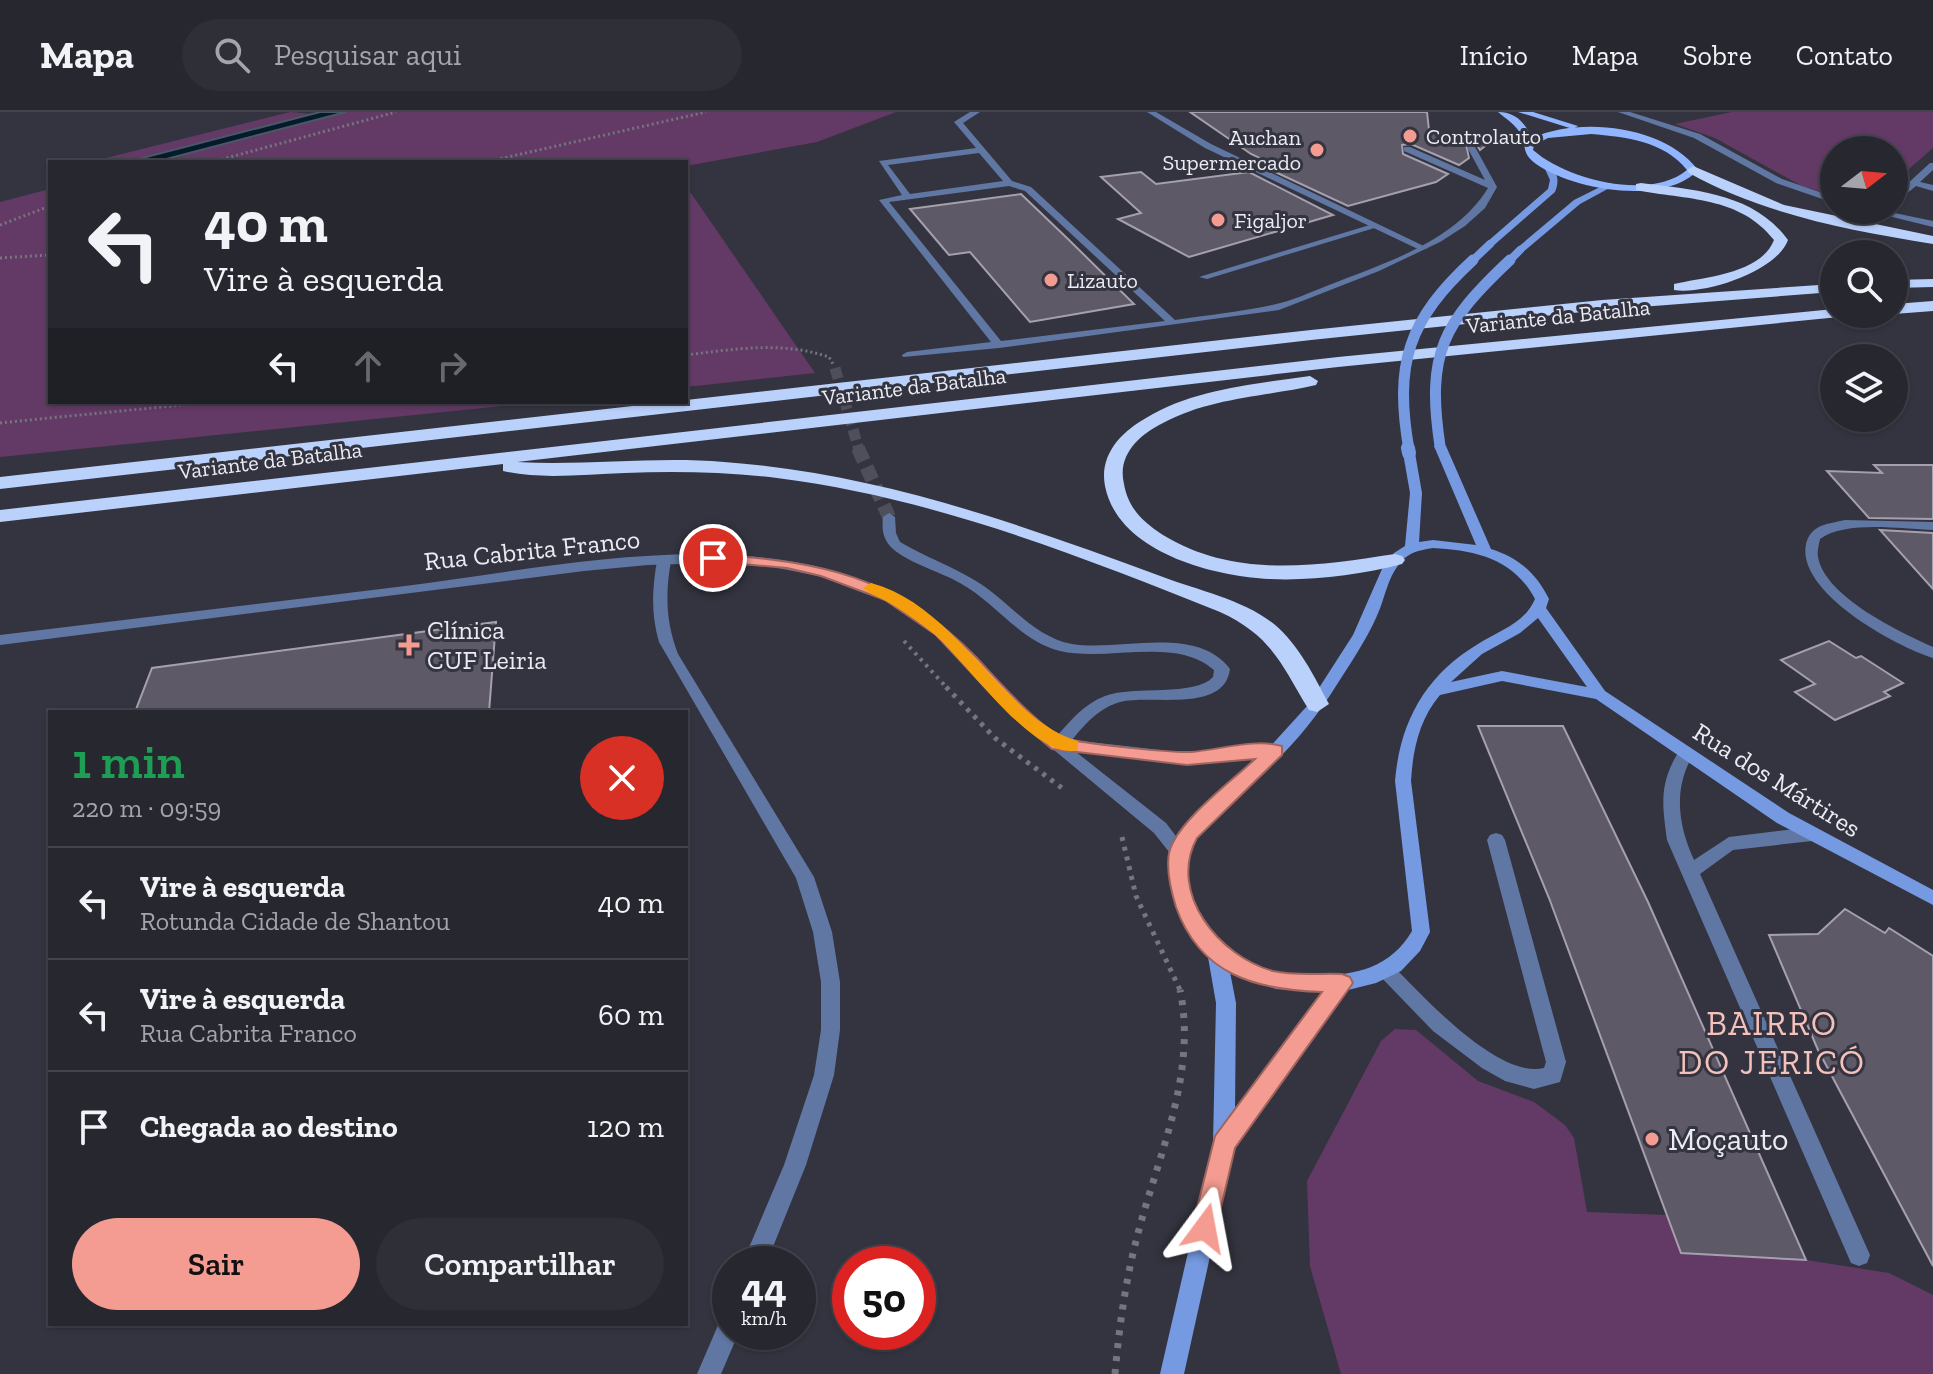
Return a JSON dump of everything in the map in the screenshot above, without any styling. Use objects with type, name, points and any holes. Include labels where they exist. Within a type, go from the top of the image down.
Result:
[{"type":"highway","points":[[1693,170],[1730,191],[1775,207],[1933,240]]},
{"type":"highway","points":[[1602,305],[1752,268],[1780,248],[1781,240],[1775,230],[1744,210],[1712,199],[1641,187]]},
{"type":"highway","points":[[1908,284],[1933,283]]},
{"type":"highway","name":"Variante da Batalha","points":[[0,483],[1602,305],[1820,289]]},
{"type":"highway","points":[[1908,308],[1933,306]]},
{"type":"highway","name":"Variante da Batalha","points":[[0,516],[1390,357],[1820,315]]},
{"type":"highway","points":[[1390,357],[1359,374],[1240,392],[1204,401],[1166,416],[1137,431],[1118,450],[1113,467],[1113,490],[1130,518],[1144,530],[1165,545],[1202,560],[1277,574],[1395,560]]},
{"type":"highway","points":[[456,463],[550,470],[661,465],[735,468],[838,481],[946,506],[1062,545],[1247,617],[1282,643],[1317,704]]},
{"type":"main road","points":[[1488,112],[1523,131]]},
{"type":"main road","points":[[1503,112],[1520,123],[1530,143],[1528,151],[1534,160],[1549,169],[1611,185],[1641,187],[1678,182],[1693,170],[1689,161],[1676,151],[1655,143],[1523,112]]},
{"type":"main road","points":[[1532,112],[1547,120]]},
{"type":"main road","points":[[1530,143],[1549,134],[1602,132]]},
{"type":"main road","points":[[1412,548],[1416,493],[1400,391],[1413,331],[1445,285],[1552,190],[1554,180],[1549,169]]},
{"type":"main road","points":[[1485,550],[1456,491],[1435,422],[1435,375],[1451,322],[1520,250],[1577,202],[1611,185]]},
{"type":"main road","points":[[1485,550],[1451,544],[1412,548],[1395,560],[1362,632],[1317,704],[1275,751],[1190,833],[1179,852],[1179,876],[1195,930],[1217,953],[1234,966],[1275,981],[1342,983],[1386,972],[1409,954],[1421,932],[1404,779],[1411,731],[1436,690],[1477,651],[1525,623],[1540,610]]},
{"type":"main road","name":"Rua dos Mártires","points":[[1485,550],[1513,564],[1529,577],[1542,599],[1540,610],[1600,695],[1685,755],[1812,834],[1933,898]]},
{"type":"main road","name":"Rua dos Mártires","points":[[1436,690],[1502,676],[1600,695]]},
{"type":"main road","points":[[1172,1374],[1224,1144],[1226,1003],[1217,953]]},
{"type":"main road","points":[[1224,1144],[1303,1032],[1342,983]]},
{"type":"street","points":[[976,112],[958,122],[1009,183]]},
{"type":"street","points":[[1151,112],[1208,146],[1423,248]]},
{"type":"street","points":[[1622,112],[1697,136],[1779,181],[1820,195]]},
{"type":"street","points":[[1471,147],[1493,187]]},
{"type":"street","points":[[1407,149],[1493,187]]},
{"type":"street","points":[[907,196],[882,163],[981,150]]},
{"type":"street","points":[[1908,188],[1933,165]]},
{"type":"street","points":[[999,345],[883,200],[1009,183],[1028,189],[1173,323]]},
{"type":"street","points":[[1914,183],[1933,188]]},
{"type":"street","points":[[907,355],[1275,308],[1423,248],[1481,209],[1493,187]]},
{"type":"street","points":[[1908,218],[1933,224]]},
{"type":"street","points":[[1204,277],[1376,226]]},
{"type":"street","points":[[889,517],[889,533],[895,544],[991,596],[1029,632],[1049,644],[1106,652],[1178,648],[1216,660],[1222,669],[1222,677],[1215,686],[1203,692],[1139,695],[1109,700],[1096,706],[1059,744]]},
{"type":"street","points":[[1933,526],[1834,526],[1814,537],[1810,552],[1817,573],[1839,596],[1890,633],[1933,653]]},
{"type":"street","name":"Rua Cabrita Franco","points":[[0,640],[664,561],[713,558],[787,564],[838,576],[890,597],[941,632],[1018,711],[1160,828],[1179,852]]},
{"type":"street","points":[[664,561],[658,611],[661,632],[671,654],[805,877],[819,911],[832,989],[833,1036],[822,1089],[761,1246]]},
{"type":"street","points":[[1059,744],[1187,759],[1275,751]]},
{"type":"street","points":[[1685,755],[1672,775],[1669,796],[1676,840],[1859,1255]]},
{"type":"street","points":[[1691,871],[1729,844],[1812,834]]},
{"type":"street","points":[[1386,972],[1462,1043],[1488,1062],[1531,1080],[1544,1080],[1553,1075],[1556,1062],[1496,840]]},
{"type":"street","points":[[709,1374],[719,1350]]},
{"type":"path","points":[[219,160],[396,112]]},
{"type":"path","points":[[495,160],[706,112]]},
{"type":"path","points":[[0,225],[48,207]]},
{"type":"path","points":[[0,258],[48,255]]},
{"type":"path","points":[[688,355],[757,347],[811,349],[829,357],[835,368]]},
{"type":"path","points":[[0,423],[191,404]]},
{"type":"path","points":[[894,633],[1002,748],[1075,795]]},
{"type":"path","points":[[1115,829],[1124,838],[1133,868],[1135,892],[1147,922],[1178,978],[1184,1030],[1183,1059],[1173,1107],[1135,1244],[1115,1374]]},
{"type":"shaded area","points":[[290,112],[314,114],[135,160],[98,160]]},
{"type":"shaded area","points":[[346,112],[896,112],[817,142],[688,166],[688,160],[163,160]]},
{"type":"shaded area","points":[[1732,112],[1933,112],[1933,148],[1908,170],[1908,136],[1820,136],[1820,191],[1800,185],[1715,138],[1675,124]]},
{"type":"shaded area","points":[[688,189],[815,373],[688,387]]},
{"type":"shaded area","points":[[48,190],[48,404],[521,404],[0,457],[0,202]]},
{"type":"shaded area","points":[[1395,1029],[1416,1030],[1478,1081],[1534,1102],[1565,1125],[1574,1138],[1587,1212],[1667,1215],[1681,1253],[1806,1260],[1889,1273],[1933,1295],[1933,1374],[1341,1374],[1310,1266],[1307,1181],[1381,1041]]},
{"type":"water","points":[[320,112],[346,112],[163,160],[135,160]]},
{"type":"building","points":[[1190,112],[1427,112],[1429,130],[1489,143],[1480,150],[1475,142],[1466,144],[1469,158],[1459,165],[1411,144],[1402,145],[1403,154],[1448,174],[1436,182],[1348,206],[1271,170],[1281,168],[1251,154]]},
{"type":"building","name":"Figaljor","points":[[1141,172],[1156,184],[1249,172],[1333,215],[1189,257],[1118,219],[1141,213],[1101,177]]},
{"type":"building","name":"Lizauto","points":[[1021,194],[1134,304],[1030,322],[970,252],[949,255],[910,209]]},
{"type":"building","points":[[1874,465],[1933,465],[1933,519],[1869,518],[1827,471],[1882,473]]},
{"type":"building","points":[[1880,530],[1933,533],[1933,589]]},
{"type":"building","name":"Clínica CUF Leiria","points":[[496,622],[489,710],[136,710],[152,668]]},
{"type":"building","points":[[1829,641],[1856,658],[1861,656],[1903,683],[1884,692],[1890,696],[1835,720],[1795,692],[1815,684],[1781,660]]},
{"type":"building","points":[[1478,726],[1563,726],[1648,902],[1806,1260],[1681,1253],[1549,898]]},
{"type":"building","points":[[1845,909],[1885,933],[1889,928],[1933,956],[1933,1266],[1818,1050],[1769,935],[1818,934]]},
{"type":"tunnel","points":[[835,368],[859,450]]},
{"type":"tunnel","points":[[858,448],[889,517]]},
{"type":"slow traffic","points":[[871,588],[919,614],[941,632],[1018,711],[1059,744],[1071,746]]},
{"type":"place","name":"Controlauto","points":[[1410,136]]},
{"type":"place","name":"Auchan Supermercado","points":[[1317,150]]},
{"type":"place","name":"Figaljor","points":[[1218,220]]},
{"type":"place","name":"Lizauto","points":[[1051,280]]},
{"type":"place","name":"Clínica CUF Leiria","points":[[409,645]]},
{"type":"place","name":"Moçauto","points":[[1652,1139]]},
{"type":"district","name":"BAIRRO DO JERICÓ","points":[[1772,1042]]},
{"type":"route","points":[[713,558],[787,564],[826,572],[890,597],[941,632],[1018,711],[1059,744],[1187,759],[1275,751],[1190,833],[1179,852],[1179,876],[1184,899],[1195,930],[1234,966],[1258,977],[1293,984],[1342,983],[1303,1032],[1224,1144],[1205,1228]]}]
